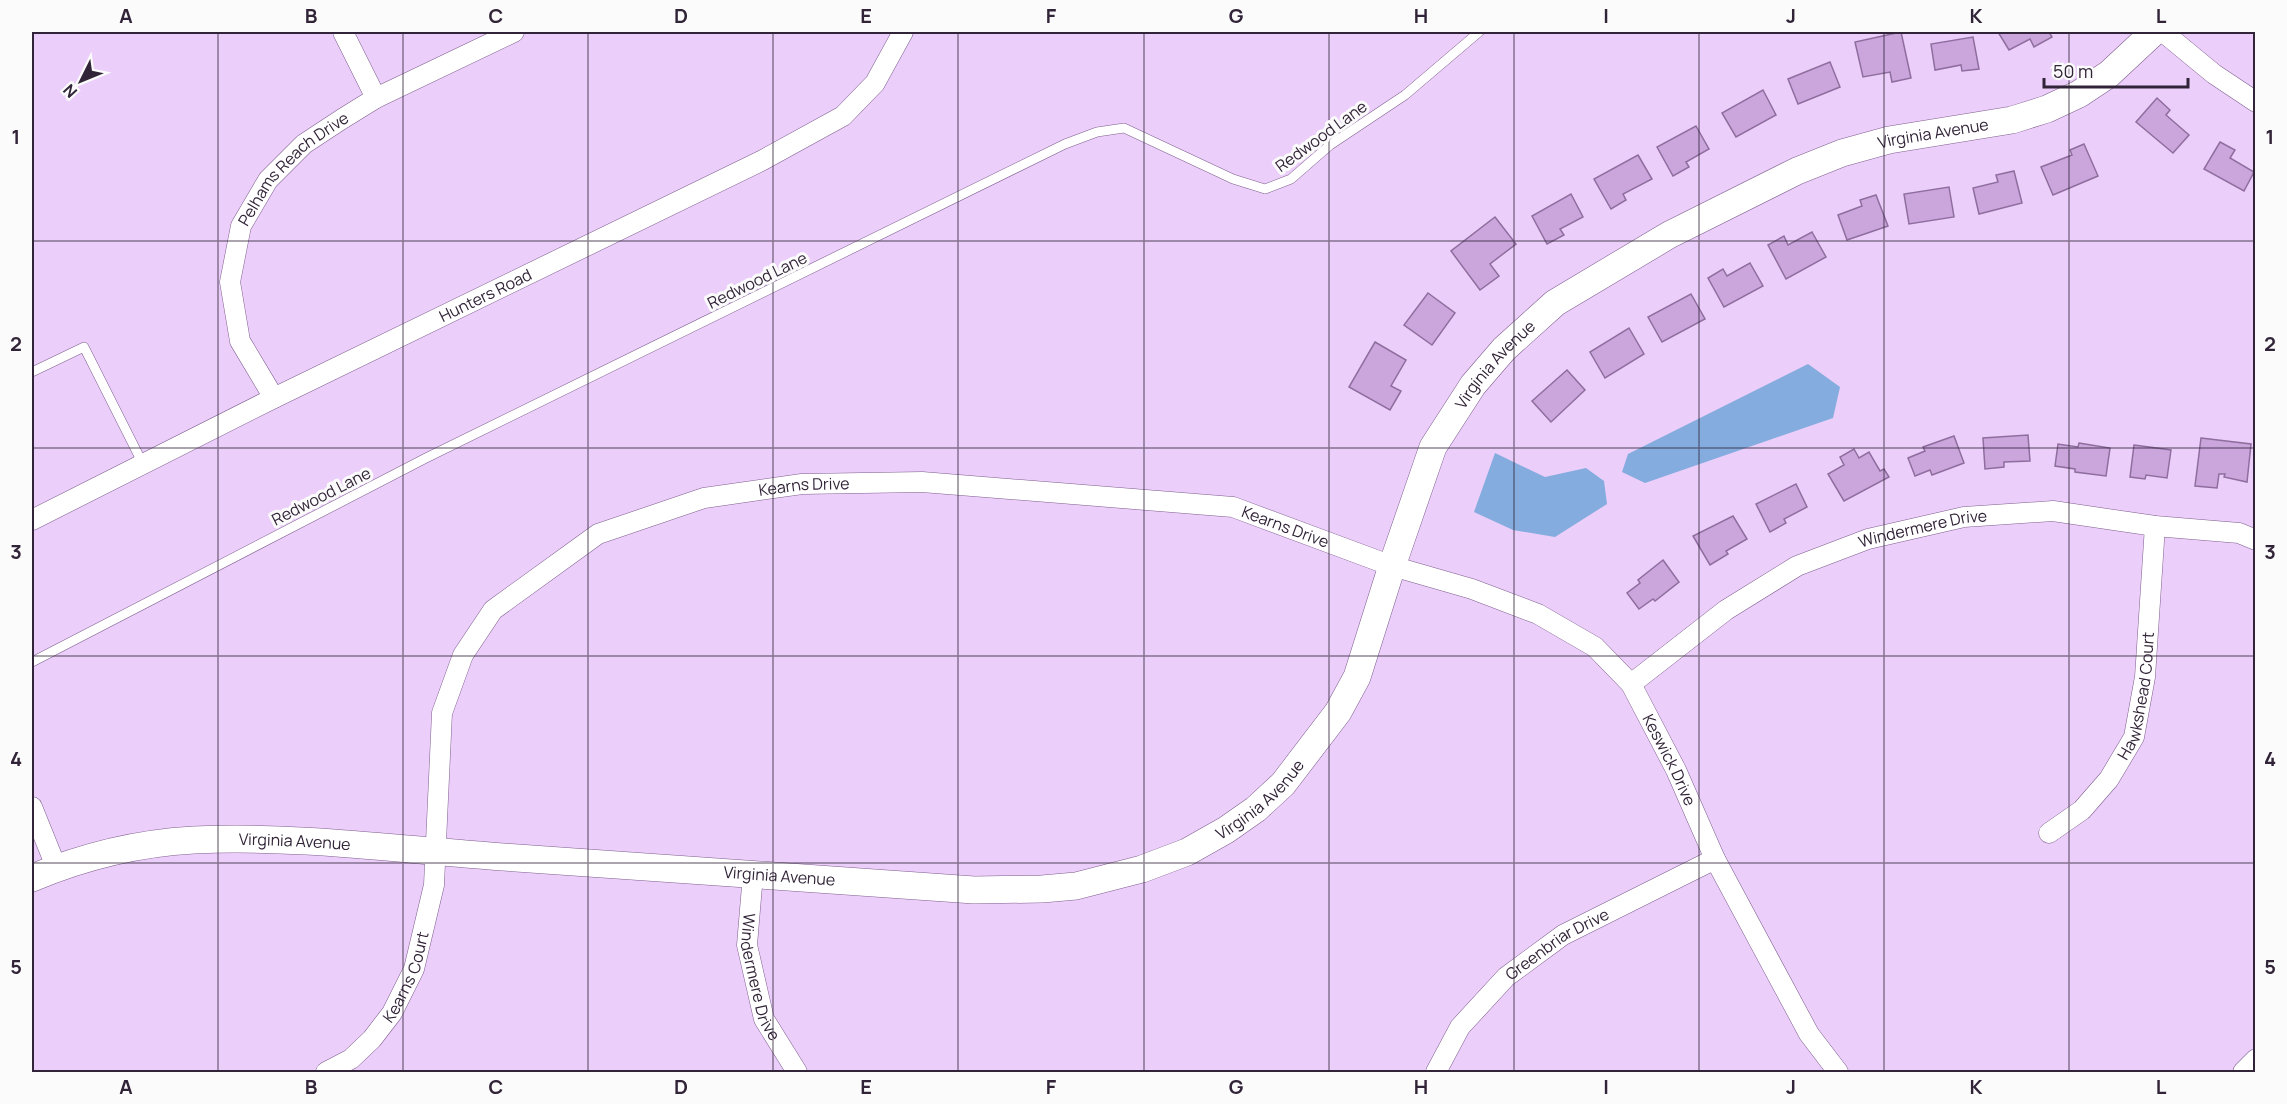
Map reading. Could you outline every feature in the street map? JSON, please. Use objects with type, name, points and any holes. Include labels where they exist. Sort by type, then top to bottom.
[{"type":"street","points":[[342,32],[376,98]]},
{"type":"street","name":"Pelhams Reach Drive","points":[[274,398],[240,341],[230,282],[241,226],[268,180],[304,144],[376,98],[514,32]]},
{"type":"street","name":"Hunters Road","points":[[32,520],[274,398],[761,161],[843,116],[875,83],[903,32]]},
{"type":"street","name":"Virginia Avenue","points":[[32,878],[133,849],[194,840],[274,841],[975,890],[1076,886],[1142,869],[1187,852],[1226,830],[1256,809],[1283,784],[1327,728],[1357,677],[1433,447],[1473,385],[1504,349],[1555,303],[1669,235],[1797,171],[1824,160],[1889,140],[2012,120],[2047,109],[2079,94],[2109,74],[2154,32]]},
{"type":"street","points":[[2163,32],[2214,74],[2256,102]]},
{"type":"street","name":"Kearns Drive","points":[[436,852],[442,713],[463,655],[493,610],[598,534],[704,498],[802,484],[922,482],[1233,507],[1392,566]]},
{"type":"street","name":"Windermere Drive","points":[[1631,684],[1726,610],[1797,566],[1868,539],[1964,517],[2053,511],[2155,526],[2239,533],[2256,540]]},
{"type":"street","name":"Hawkshead Court","points":[[2049,833],[2082,810],[2109,779],[2134,737],[2145,677],[2155,526]]},
{"type":"street","name":"Keswick Drive","points":[[1392,566],[1472,589],[1538,614],[1595,647],[1631,684],[1676,770],[1716,859],[1809,1034],[1838,1072]]},
{"type":"street","points":[[32,807],[57,869]]},
{"type":"street","name":"Kearns Court","points":[[326,1072],[351,1059],[372,1039],[392,1013],[414,969],[434,885],[436,852]]},
{"type":"street","name":"Greenbriar Drive","points":[[1436,1072],[1460,1027],[1506,977],[1563,935],[1716,859]]},
{"type":"street","name":"Windermere Drive","points":[[753,874],[747,945],[764,1019],[797,1072]]},
{"type":"street","points":[[2243,1072],[2256,1059]]},
{"type":"lane","name":"Redwood Lane","points":[[32,662],[426,458],[1065,144],[1098,132],[1124,128],[1233,179],[1265,189],[1291,179],[1330,145],[1405,96],[1479,32]]},
{"type":"lane","points":[[32,372],[84,347],[143,464]]},
{"type":"water","points":[[1808,364],[1840,387],[1833,418],[1645,483],[1622,472],[1628,454]]},
{"type":"water","points":[[1495,453],[1545,477],[1586,468],[1604,481],[1607,504],[1555,537],[1513,530],[1474,512]]},
{"type":"building","points":[[1901,32],[1911,78],[1892,82],[1890,72],[1863,77],[1855,42]]},
{"type":"building","points":[[1998,32],[2049,32],[2052,37],[2034,47],[2030,39],[2009,50]]},
{"type":"building","points":[[1973,37],[1979,69],[1962,71],[1961,65],[1935,70],[1931,44]]},
{"type":"building","points":[[1830,62],[1840,87],[1798,104],[1788,79]]},
{"type":"building","points":[[1763,90],[1776,115],[1736,137],[1722,113]]},
{"type":"building","points":[[2157,98],[2170,110],[2166,115],[2189,135],[2173,153],[2136,122]]},
{"type":"building","points":[[1696,126],[1709,149],[1686,162],[1689,167],[1673,176],[1657,147]]},
{"type":"building","points":[[2220,142],[2235,150],[2230,158],[2254,172],[2244,191],[2204,169]]},
{"type":"building","points":[[2084,144],[2098,176],[2053,195],[2041,167],[2072,155],[2070,150]]},
{"type":"building","points":[[1638,155],[1652,179],[1623,194],[1626,200],[1611,209],[1594,179]]},
{"type":"building","points":[[2014,171],[2022,203],[1979,214],[1973,188],[1998,182],[1996,175]]},
{"type":"building","points":[[1949,187],[1954,217],[1909,224],[1904,194]]},
{"type":"building","points":[[1571,194],[1583,217],[1560,229],[1564,235],[1547,244],[1532,216]]},
{"type":"building","points":[[1876,195],[1888,226],[1847,240],[1838,215],[1862,206],[1860,200]]},
{"type":"building","points":[[1495,217],[1516,244],[1490,264],[1499,276],[1480,290],[1451,251]]},
{"type":"building","points":[[1812,232],[1826,257],[1786,279],[1768,245],[1784,236],[1788,245]]},
{"type":"building","points":[[1750,263],[1763,286],[1724,307],[1708,278],[1723,269],[1727,276]]},
{"type":"building","points":[[1428,293],[1455,313],[1432,345],[1404,325]]},
{"type":"building","points":[[1691,294],[1705,319],[1662,342],[1648,317]]},
{"type":"building","points":[[1629,328],[1644,354],[1605,378],[1590,352]]},
{"type":"building","points":[[1375,342],[1406,360],[1391,386],[1401,391],[1390,410],[1349,387]]},
{"type":"building","points":[[1567,370],[1585,390],[1551,422],[1532,401]]},
{"type":"building","points":[[2028,435],[2030,461],[2004,462],[2004,467],[1985,469],[1983,438]]},
{"type":"building","points":[[1954,436],[1964,463],[1932,475],[1930,470],[1915,476],[1908,458],[1925,451],[1923,447]]},
{"type":"building","points":[[2201,438],[2251,444],[2247,482],[2219,474],[2217,488],[2195,486]]},
{"type":"building","points":[[2079,443],[2110,448],[2106,476],[2075,472],[2075,469],[2055,466],[2058,444],[2078,447]]},
{"type":"building","points":[[2134,445],[2171,450],[2167,478],[2146,475],[2145,479],[2130,477]]},
{"type":"building","points":[[1854,449],[1859,458],[1869,452],[1880,471],[1884,469],[1889,477],[1844,501],[1828,474],[1844,465],[1840,457]]},
{"type":"building","points":[[1796,484],[1807,507],[1784,519],[1786,523],[1770,532],[1756,504]]},
{"type":"building","points":[[1733,516],[1747,539],[1726,551],[1728,554],[1710,565],[1693,536]]},
{"type":"building","points":[[1663,560],[1679,582],[1655,601],[1653,599],[1639,609],[1627,593],[1640,583],[1638,580]]}]
